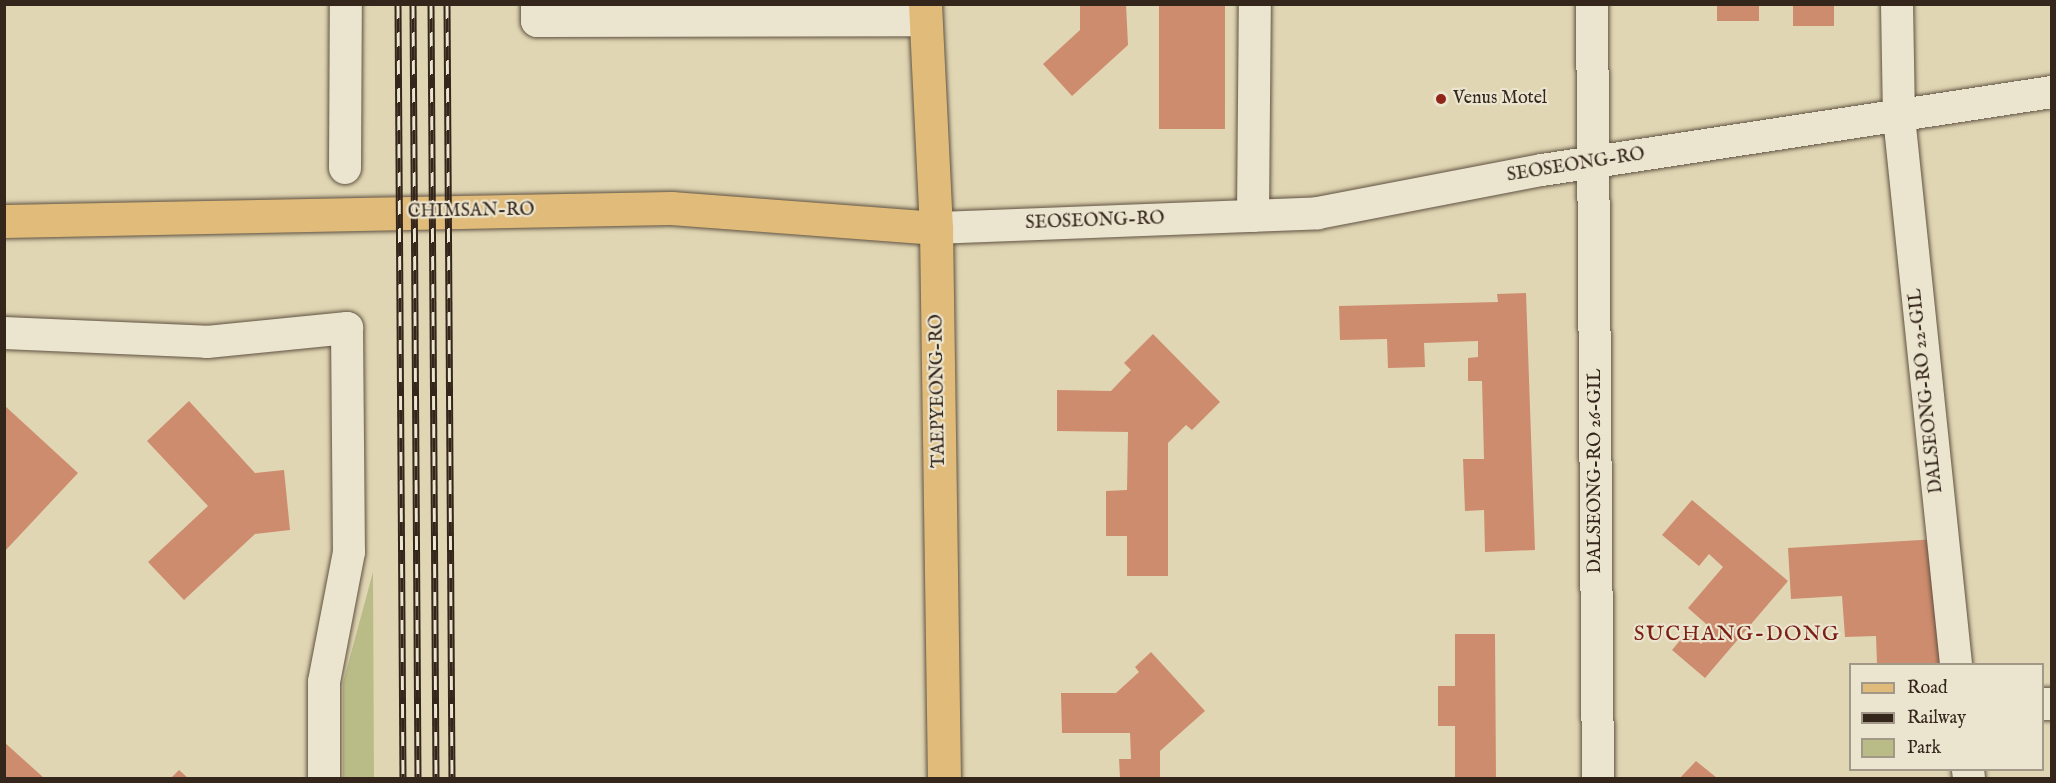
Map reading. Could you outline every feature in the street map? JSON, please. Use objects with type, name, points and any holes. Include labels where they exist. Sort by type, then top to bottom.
[{"type":"main road","name":"TAEPYEONG-RO","points":[[926,13],[936,228],[944,778]]},
{"type":"main road","name":"CHIMSAN-RO","points":[[4,221],[671,208],[936,228]]},
{"type":"street","points":[[345,168],[346,4]]},
{"type":"street","points":[[1253,216],[1255,4]]},
{"type":"street","name":"DALSEONG-RO 26-GIL","points":[[1592,4],[1598,778]]},
{"type":"street","points":[[1897,4],[1899,117]]},
{"type":"street","points":[[537,13],[926,13]]},
{"type":"street","name":"SEOSEONG-RO","points":[[936,228],[1318,213],[1542,170],[1594,164],[2052,92]]},
{"type":"street","name":"DALSEONG-RO 22-GIL","points":[[1899,117],[1956,663]]},
{"type":"street","points":[[4,333],[207,342],[347,328],[349,552],[324,682],[324,778]]},
{"type":"green space","points":[[373,572],[374,778],[343,778],[343,683]]},
{"type":"building","points":[[1080,4],[1126,4],[1128,45],[1072,96],[1043,64],[1080,30]]},
{"type":"building","points":[[1159,4],[1225,4],[1225,129],[1159,129]]},
{"type":"building","points":[[1717,4],[1759,4],[1759,21],[1717,21]]},
{"type":"building","points":[[1793,4],[1834,4],[1834,26],[1793,26]]},
{"type":"building","points":[[1526,293],[1535,550],[1485,552],[1484,510],[1465,511],[1463,459],[1484,459],[1482,381],[1468,381],[1468,358],[1478,357],[1478,341],[1424,343],[1425,367],[1388,368],[1387,339],[1340,340],[1339,306],[1498,302],[1497,294]]},
{"type":"building","points":[[1153,334],[1220,402],[1192,430],[1186,425],[1168,443],[1168,576],[1127,576],[1127,536],[1106,536],[1106,491],[1127,490],[1128,432],[1057,431],[1057,390],[1111,391],[1131,370],[1124,363]]},
{"type":"building","points":[[189,401],[255,473],[284,470],[290,530],[255,534],[184,600],[148,562],[208,506],[147,441]]},
{"type":"building","points":[[4,405],[78,473],[4,552]]},
{"type":"building","points":[[1692,500],[1788,581],[1705,678],[1672,650],[1687,632],[1701,644],[1713,630],[1688,608],[1723,567],[1709,554],[1699,566],[1662,535]]},
{"type":"building","points":[[1937,539],[1945,663],[1877,663],[1876,636],[1845,637],[1842,596],[1791,599],[1788,548]]},
{"type":"building","points":[[1455,634],[1495,634],[1496,778],[1455,778],[1455,726],[1438,726],[1438,686],[1455,686]]},
{"type":"building","points":[[1151,652],[1205,711],[1160,751],[1160,778],[1120,778],[1119,759],[1131,759],[1130,733],[1062,733],[1061,693],[1116,693],[1139,672],[1135,667]]},
{"type":"building","points":[[4,742],[44,778],[4,778]]},
{"type":"building","points":[[1696,761],[1717,778],[1680,778]]},
{"type":"building","points":[[179,770],[188,778],[171,778]]},
{"type":"railway","points":[[398,4],[403,778]]},
{"type":"railway","points":[[413,4],[418,778]]},
{"type":"railway","points":[[431,4],[436,778]]},
{"type":"railway","points":[[447,4],[452,778]]},
{"type":"place","name":"Venus Motel","points":[[1441,99]]},
{"type":"district","name":"SUCHANG-DONG","points":[[1737,635]]}]
